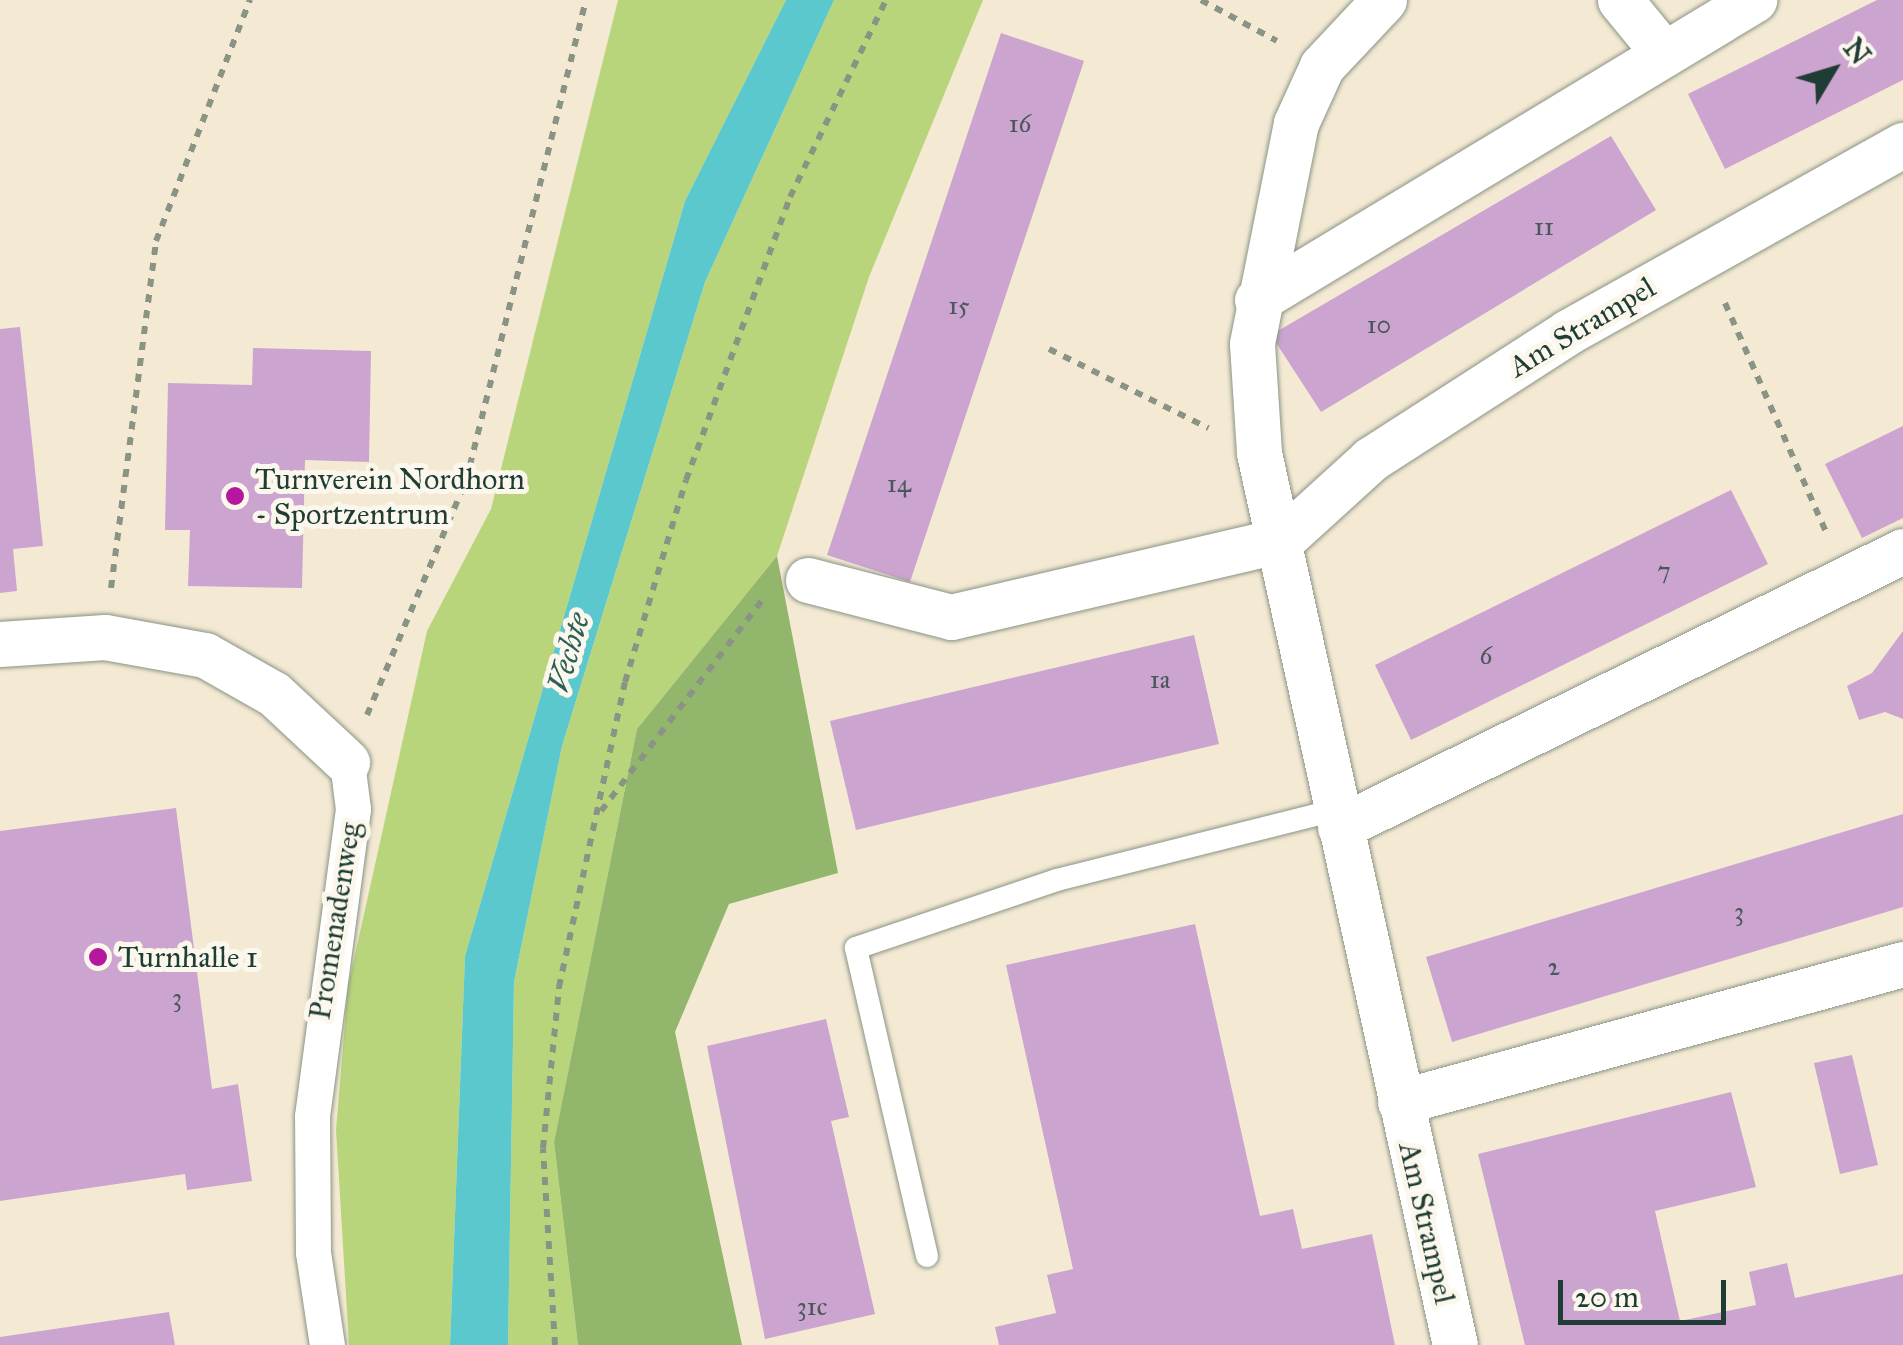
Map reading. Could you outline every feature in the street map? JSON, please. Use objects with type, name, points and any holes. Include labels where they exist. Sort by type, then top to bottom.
[{"type":"street","name":"Am Strampel","points":[[1384,0],[1322,66],[1287,155],[1257,300],[1259,453],[1282,540],[1338,818],[1455,1345]]},
{"type":"street","points":[[1620,0],[1661,50]]},
{"type":"street","points":[[1257,300],[1661,50],[1754,0]]},
{"type":"street","name":"Am Strampel","points":[[1282,540],[1371,459],[1705,256],[1903,145]]},
{"type":"street","points":[[808,580],[952,617],[1282,540]]},
{"type":"street","points":[[1338,818],[1903,551]]},
{"type":"street","points":[[0,644],[105,637],[205,655],[274,694],[347,762]]},
{"type":"street","name":"Promenadenweg","points":[[328,1345],[313,1252],[312,1116],[353,809],[347,762]]},
{"type":"street","name":"Am Strampel","points":[[1400,1102],[1903,964]]},
{"type":"lane","points":[[927,1256],[856,948],[1057,880],[1338,818]]},
{"type":"path","points":[[105,637],[156,241],[250,0]]},
{"type":"path","points":[[347,762],[466,481],[586,0]]},
{"type":"path","points":[[555,1345],[543,1148],[559,986],[625,682],[692,463],[790,197],[886,0]]},
{"type":"path","points":[[1200,0],[1322,66]]},
{"type":"path","points":[[1705,256],[1846,576]]},
{"type":"path","points":[[1050,349],[1259,453]]},
{"type":"path","points":[[598,816],[776,581],[808,580]]},
{"type":"green space","points":[[618,0],[786,0],[685,201],[465,956],[450,1345],[349,1345],[336,1130],[348,986],[427,631],[491,509]]},
{"type":"green space","points":[[834,0],[983,0],[869,277],[777,556],[637,729],[554,1142],[578,1345],[508,1345],[514,982],[562,746],[705,282]]},
{"type":"green space","points":[[777,556],[838,873],[729,904],[675,1032],[742,1345],[578,1345],[554,1142],[637,729]]},
{"type":"water","name":"Vechte","points":[[786,0],[834,0],[705,282],[562,746],[514,982],[508,1345],[450,1345],[465,956],[685,201]]},
{"type":"building","points":[[1877,0],[1903,0],[1903,80],[1725,169],[1688,94]]},
{"type":"building","points":[[1001,33],[1084,61],[910,582],[827,555]]},
{"type":"building","points":[[1611,136],[1656,210],[1321,412],[1271,335]]},
{"type":"building","points":[[20,327],[43,546],[13,549],[17,591],[0,593],[0,329]]},
{"type":"building","name":"Turnverein Nordhorn - Sportzentrum","points":[[253,348],[371,351],[369,462],[305,460],[302,588],[188,586],[190,530],[165,530],[168,383],[252,385]]},
{"type":"building","points":[[1903,426],[1903,518],[1862,538],[1825,464]]},
{"type":"building","points":[[1731,490],[1768,564],[1411,740],[1375,665]]},
{"type":"building","points":[[1903,631],[1903,719],[1885,712],[1859,720],[1847,686],[1872,673]]},
{"type":"building","points":[[1194,635],[1219,744],[856,830],[830,721]]},
{"type":"building","name":"Turnhalle 1","points":[[176,808],[212,1089],[238,1084],[252,1181],[187,1190],[185,1174],[0,1201],[0,831]]},
{"type":"building","points":[[1903,814],[1903,907],[1452,1042],[1426,957]]},
{"type":"building","points":[[1195,924],[1260,1216],[1293,1209],[1302,1249],[1372,1234],[1395,1345],[999,1345],[995,1327],[1056,1313],[1047,1275],[1073,1269],[1006,965]]},
{"type":"building","points":[[826,1019],[849,1117],[831,1121],[875,1314],[765,1339],[707,1046]]},
{"type":"building","points":[[1852,1055],[1878,1165],[1840,1174],[1814,1063]]},
{"type":"building","points":[[1731,1092],[1756,1187],[1655,1211],[1680,1321],[1756,1305],[1749,1272],[1787,1263],[1795,1298],[1903,1274],[1903,1345],[1525,1345],[1478,1154]]},
{"type":"building","points":[[169,1312],[175,1345],[0,1345],[0,1337]]},
{"type":"place","name":"Turnverein Nordhorn - Sportzentrum","points":[[235,496]]},
{"type":"place","name":"Turnhalle 1","points":[[98,957]]}]
